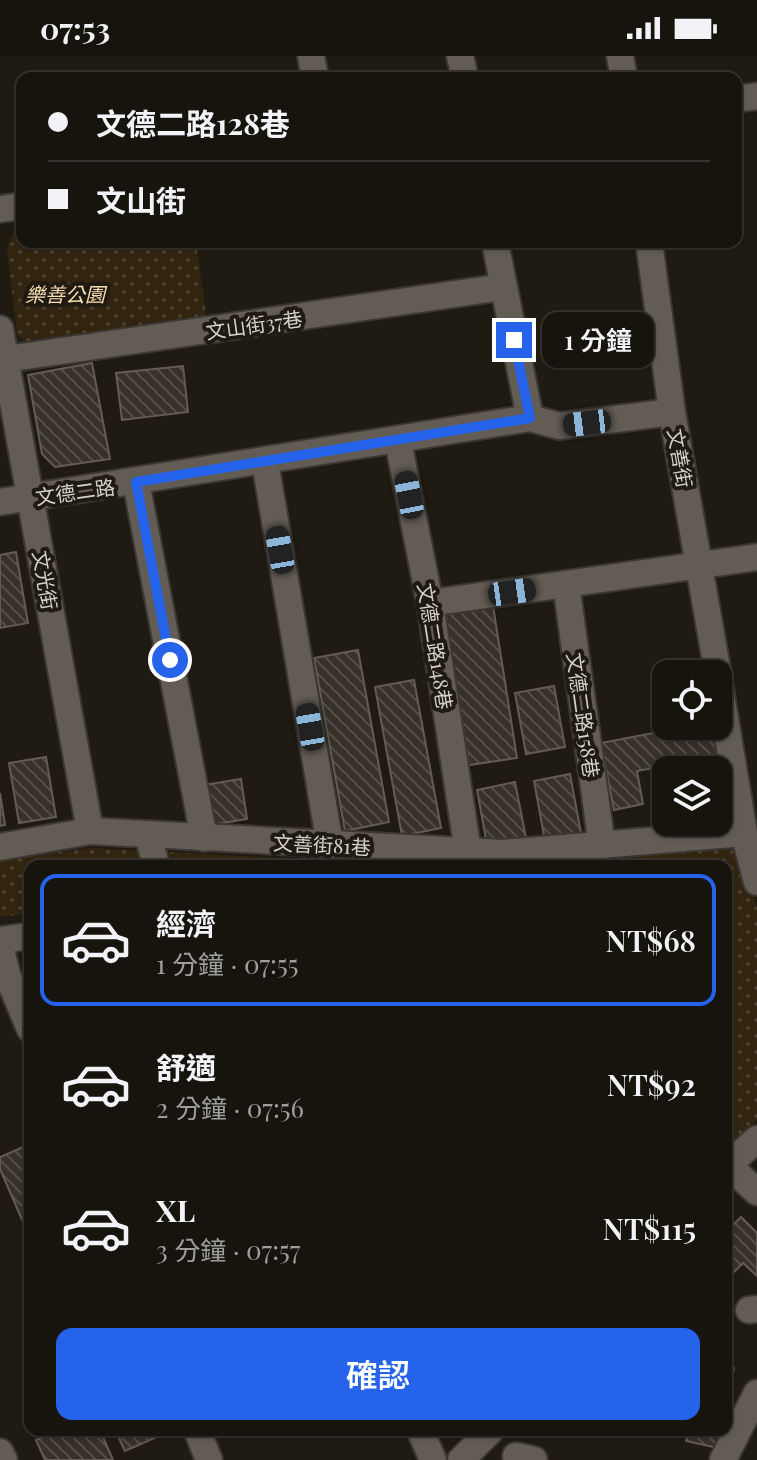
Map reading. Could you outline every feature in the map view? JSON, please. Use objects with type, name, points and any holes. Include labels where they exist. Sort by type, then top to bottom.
[{"type":"street","points":[[496,248],[530,418]]},
{"type":"street","name":"文善街","points":[[650,248],[672,412],[715,660]]},
{"type":"street","name":"文山街37巷","points":[[6,359],[503,287]]},
{"type":"street","name":"文光街","points":[[0,329],[90,831]]},
{"type":"street","name":"文德二路","points":[[0,502],[530,418],[559,426],[672,412]]},
{"type":"street","name":"文德二路148巷","points":[[398,441],[430,603],[468,852]]},
{"type":"street","points":[[265,462],[330,845]]},
{"type":"street","points":[[136,482],[204,838]]},
{"type":"street","points":[[430,603],[757,557]]},
{"type":"street","name":"文德二路158巷","points":[[566,584],[602,846]]},
{"type":"street","name":"文善街","points":[[729,740],[744,833],[757,882]]},
{"type":"street","name":"文善街81巷","points":[[0,847],[90,831],[503,853],[744,833]]},
{"type":"street","points":[[148,834],[154,860]]},
{"type":"street","points":[[24,937],[0,943],[7,974],[24,1015]]},
{"type":"street","points":[[732,1162],[757,1139]]},
{"type":"street","points":[[732,1170],[757,1192]]},
{"type":"street","points":[[724,1457],[757,1393]]},
{"type":"street","points":[[199,1436],[209,1460]]},
{"type":"street","points":[[423,1436],[433,1460]]},
{"type":"street","points":[[461,1460],[485,1436]]},
{"type":"street","points":[[0,1452],[4,1460]]},
{"type":"green space","name":"樂善公園","points":[[16,232],[16,248],[197,248],[207,322],[26,343],[17,334],[7,249],[12,234]]},
{"type":"green space","points":[[740,845],[757,909],[757,1120],[732,1142],[732,860],[554,860]]},
{"type":"green space","points":[[89,848],[323,860],[24,860],[24,914],[0,917],[0,860]]},
{"type":"building","points":[[92,363],[110,459],[55,467],[42,454],[28,375]]},
{"type":"building","points":[[183,366],[188,412],[122,420],[116,373]]},
{"type":"building","points":[[16,552],[28,623],[0,628],[0,555]]},
{"type":"building","points":[[493,606],[517,758],[469,765],[445,613]]},
{"type":"building","points":[[358,650],[389,822],[345,831],[314,658]]},
{"type":"building","points":[[414,680],[441,828],[402,836],[375,687]]},
{"type":"building","points":[[554,686],[565,747],[526,754],[515,693]]},
{"type":"building","points":[[652,733],[652,740],[719,740],[722,756],[652,756],[652,768],[637,771],[643,804],[614,810],[601,743]]},
{"type":"building","points":[[46,757],[56,817],[19,823],[9,763]]},
{"type":"building","points":[[570,774],[581,833],[545,841],[534,781]]},
{"type":"building","points":[[241,779],[247,819],[204,826],[198,786]]},
{"type":"building","points":[[515,782],[527,843],[488,850],[477,790]]},
{"type":"building","points":[[0,793],[5,825],[0,826]]},
{"type":"building","points":[[24,1147],[24,1224],[0,1169],[0,1157]]},
{"type":"building","points":[[741,1217],[757,1233],[757,1276],[743,1263],[732,1274],[732,1226]]},
{"type":"building","points":[[44,1436],[103,1436],[113,1460],[45,1460],[36,1440]]},
{"type":"building","points":[[118,1436],[159,1436],[125,1451]]},
{"type":"building","points":[[687,1436],[720,1436],[718,1448],[686,1441]]},
{"type":"route","points":[[170,660],[136,482],[530,418],[514,340]]}]
